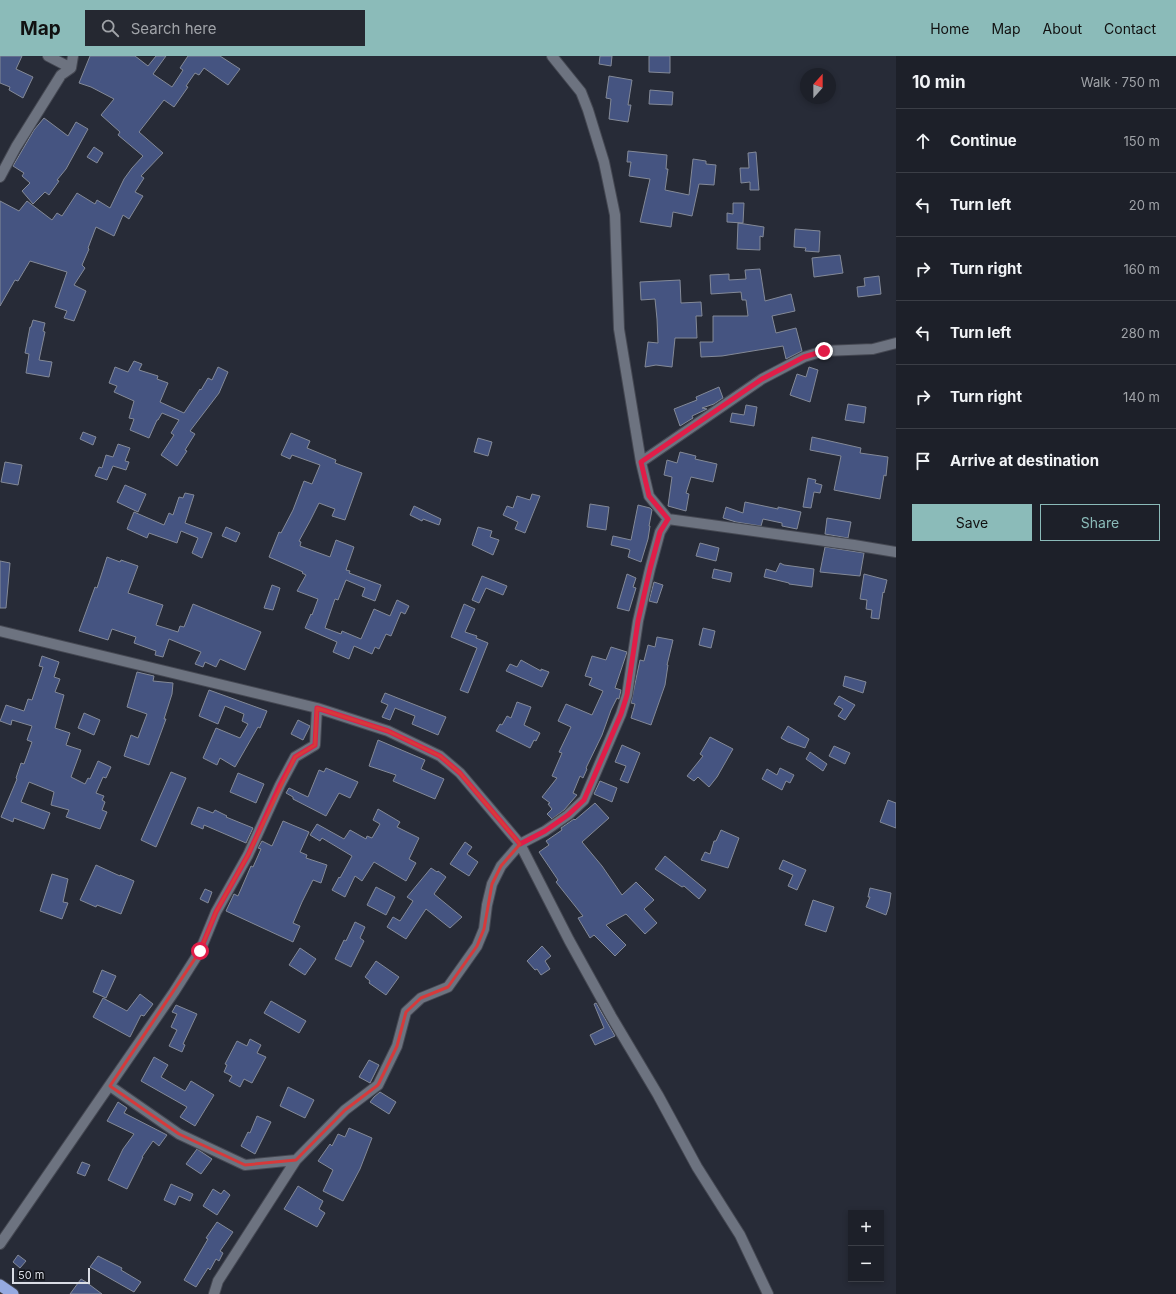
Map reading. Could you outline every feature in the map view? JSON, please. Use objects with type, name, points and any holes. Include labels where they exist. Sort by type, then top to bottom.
[{"type":"highway","points":[[0,1285],[13,1294]]},
{"type":"street","points":[[48,56],[71,68]]},
{"type":"street","points":[[71,68],[72,56]]},
{"type":"street","points":[[552,56],[581,92],[604,162],[615,215],[619,329],[641,462],[649,496],[668,519],[768,532],[896,552]]},
{"type":"street","points":[[0,177],[16,147],[61,75],[71,68]]},
{"type":"street","points":[[641,462],[762,379],[804,357],[824,351],[873,349],[896,343]]},
{"type":"street","points":[[214,1294],[218,1281],[296,1160],[345,1110],[378,1085],[397,1046],[406,1012],[421,998],[448,987],[477,946],[484,929],[487,905],[492,884],[501,866],[520,844],[545,831],[568,815],[584,800],[621,714],[627,695],[638,621],[650,569],[660,532],[668,519]]},
{"type":"street","points":[[0,631],[317,708],[388,731],[440,756],[460,773],[520,844],[569,940],[611,1016],[658,1095],[697,1167],[740,1235],[768,1294]]},
{"type":"street","points":[[0,1244],[110,1086],[200,951],[216,912],[248,855],[280,785],[295,757],[315,745],[317,708]]},
{"type":"street","points":[[110,1086],[179,1134],[245,1165],[296,1160]]},
{"type":"highlighted area","points":[[317,708],[388,731],[440,756],[460,773],[520,844],[501,866],[492,884],[484,929],[477,946],[448,987],[421,998],[406,1012],[397,1046],[378,1085],[345,1110],[296,1160],[245,1165],[179,1134],[110,1086],[200,951],[216,912],[248,855],[295,757],[315,745]]},
{"type":"building","points":[[0,56],[22,56],[16,69],[33,77],[23,98],[9,90],[10,87],[0,83]]},
{"type":"building","points":[[90,56],[135,56],[148,66],[156,56],[166,56],[153,74],[172,87],[183,70],[180,68],[188,56],[220,56],[240,69],[228,85],[204,68],[199,75],[195,73],[186,86],[188,87],[174,107],[164,100],[139,132],[163,153],[141,176],[144,178],[135,192],[143,196],[129,219],[123,215],[114,236],[96,227],[82,265],[85,268],[74,285],[86,291],[74,321],[64,318],[67,311],[55,307],[67,272],[30,261],[18,281],[15,280],[0,306],[0,201],[19,211],[27,201],[52,220],[57,213],[62,216],[77,193],[95,204],[97,200],[110,208],[124,179],[143,156],[118,135],[120,132],[101,115],[114,99],[91,87],[79,83]]},
{"type":"building","points":[[600,56],[612,56],[611,66],[599,64]]},
{"type":"building","points":[[649,56],[670,56],[670,73],[649,72]]},
{"type":"building","points":[[609,76],[632,80],[628,105],[631,105],[628,122],[609,119],[611,99],[606,98]]},
{"type":"building","points":[[650,90],[673,92],[672,105],[649,104]]},
{"type":"building","points":[[44,118],[68,136],[76,122],[88,129],[66,169],[57,180],[59,181],[49,195],[45,192],[33,204],[22,191],[30,183],[22,176],[24,173],[13,166],[34,130]]},
{"type":"building","points":[[94,147],[103,153],[97,163],[87,157]]},
{"type":"building","points":[[628,151],[667,155],[666,169],[668,169],[665,190],[689,195],[693,159],[706,161],[706,164],[716,165],[714,185],[699,184],[692,216],[673,212],[671,227],[640,222],[650,179],[629,176],[631,162],[627,162]]},
{"type":"building","points":[[756,152],[759,190],[750,190],[750,182],[741,183],[740,168],[749,168],[748,153]]},
{"type":"building","points":[[733,203],[744,203],[743,223],[727,222],[727,213],[733,214]]},
{"type":"building","points":[[738,223],[764,227],[763,237],[760,236],[760,250],[737,249]]},
{"type":"building","points":[[795,229],[820,231],[819,252],[805,251],[806,248],[794,247]]},
{"type":"building","points":[[840,255],[843,273],[814,277],[812,258]]},
{"type":"building","points":[[760,269],[765,301],[791,294],[795,311],[772,316],[776,333],[796,328],[802,351],[786,359],[783,346],[722,356],[701,357],[700,342],[713,342],[713,316],[748,316],[746,300],[742,300],[741,292],[711,294],[710,275],[729,274],[729,280],[746,279],[745,270]]},
{"type":"building","points":[[879,276],[881,294],[858,297],[857,287],[865,286],[864,278]]},
{"type":"building","points":[[680,280],[681,303],[701,302],[702,316],[696,316],[697,338],[675,338],[672,367],[656,365],[645,367],[648,342],[658,343],[657,319],[655,299],[641,300],[640,282]]},
{"type":"building","points":[[33,320],[45,323],[43,331],[45,332],[39,360],[52,362],[49,377],[26,373],[29,354],[25,353],[30,327]]},
{"type":"building","points":[[134,361],[142,364],[139,370],[158,376],[157,379],[168,383],[160,402],[184,413],[208,378],[212,380],[218,367],[228,372],[219,393],[190,431],[195,434],[185,450],[187,451],[177,466],[161,455],[174,435],[171,433],[179,420],[162,413],[157,420],[149,438],[130,430],[134,419],[129,418],[134,401],[114,392],[117,386],[109,383],[115,367],[128,372]]},
{"type":"building","points":[[809,367],[818,370],[810,402],[790,395],[797,374],[806,377]]},
{"type":"building","points":[[719,387],[723,398],[714,404],[702,408],[707,409],[692,416],[693,418],[680,426],[674,409],[697,400],[696,397]]},
{"type":"building","points":[[848,404],[866,407],[864,423],[845,420]]},
{"type":"building","points":[[746,405],[757,407],[754,426],[730,422],[732,413],[744,415]]},
{"type":"building","points":[[83,432],[96,437],[93,445],[80,439]]},
{"type":"building","points":[[291,433],[310,441],[307,448],[336,460],[335,463],[362,473],[345,520],[332,516],[335,509],[319,503],[299,541],[301,542],[300,546],[330,557],[336,540],[354,547],[346,570],[350,571],[349,573],[381,585],[375,601],[362,596],[365,588],[346,580],[338,600],[335,599],[325,628],[341,634],[342,631],[361,639],[374,609],[390,616],[397,600],[409,606],[405,614],[401,612],[391,636],[386,634],[379,649],[375,647],[372,654],[354,646],[349,659],[333,652],[337,642],[305,628],[318,599],[297,591],[306,575],[302,573],[303,572],[269,557],[279,532],[281,533],[293,510],[304,481],[312,484],[320,465],[292,455],[290,459],[281,455]]},
{"type":"building","points":[[812,437],[861,448],[860,453],[888,457],[886,476],[884,475],[880,499],[834,490],[841,456],[810,450]]},
{"type":"building","points":[[478,438],[492,442],[488,456],[474,452]]},
{"type":"building","points":[[118,444],[130,448],[125,461],[129,462],[126,470],[113,466],[107,480],[95,476],[99,467],[102,468],[106,455],[113,457]]},
{"type":"building","points":[[680,452],[696,456],[695,459],[717,464],[713,482],[691,477],[686,493],[689,494],[686,511],[668,506],[672,477],[664,475],[667,460],[677,463]]},
{"type":"building","points":[[5,462],[22,465],[18,485],[1,482]]},
{"type":"building","points":[[808,478],[816,480],[815,483],[822,485],[820,493],[814,492],[811,508],[803,507]]},
{"type":"building","points":[[125,485],[146,494],[138,512],[117,502]]},
{"type":"building","points":[[185,493],[194,495],[185,523],[212,533],[202,558],[192,553],[198,538],[181,531],[177,543],[149,533],[147,538],[127,529],[134,512],[164,525],[169,513],[173,515],[179,497],[183,498]]},
{"type":"building","points":[[532,494],[540,496],[525,533],[515,529],[518,522],[503,515],[507,506],[513,508],[517,496],[530,500]]},
{"type":"building","points":[[745,502],[801,512],[797,529],[782,526],[782,523],[763,519],[761,526],[736,522],[723,518],[726,507],[743,513]]},
{"type":"building","points":[[590,504],[609,507],[606,530],[587,527]]},
{"type":"building","points":[[638,505],[650,508],[652,510],[648,539],[641,562],[628,557],[630,550],[611,545],[613,536],[631,540]]},
{"type":"building","points":[[414,506],[441,519],[439,525],[423,519],[422,521],[410,515]]},
{"type":"building","points":[[827,518],[851,522],[848,538],[825,534]]},
{"type":"building","points":[[226,527],[240,533],[236,542],[222,536]]},
{"type":"building","points":[[478,527],[492,531],[490,537],[499,540],[493,555],[472,545]]},
{"type":"building","points":[[700,543],[719,548],[716,561],[696,556]]},
{"type":"building","points":[[825,547],[864,553],[860,576],[820,572]]},
{"type":"building","points":[[107,557],[138,566],[128,593],[163,605],[156,625],[178,632],[180,626],[184,627],[193,604],[261,632],[245,670],[220,659],[216,667],[205,662],[203,667],[195,664],[201,652],[169,639],[163,657],[155,655],[156,651],[134,643],[136,637],[112,629],[108,640],[79,631],[95,587],[97,588]]},
{"type":"building","points":[[0,561],[10,563],[6,608],[0,608]]},
{"type":"building","points":[[780,563],[784,565],[814,569],[812,587],[789,584],[764,577],[766,569],[776,572]]},
{"type":"building","points":[[714,569],[732,573],[730,582],[712,578]]},
{"type":"building","points":[[627,574],[636,578],[633,587],[636,588],[629,611],[617,608]]},
{"type":"building","points":[[864,574],[887,580],[884,593],[883,592],[879,619],[871,618],[872,610],[866,609],[867,600],[860,599]]},
{"type":"building","points":[[482,576],[507,586],[503,595],[486,588],[479,603],[472,600]]},
{"type":"building","points":[[654,582],[663,585],[657,603],[649,601]]},
{"type":"building","points":[[272,585],[280,588],[273,610],[264,608]]},
{"type":"building","points":[[464,604],[475,609],[465,632],[477,636],[476,638],[488,643],[468,693],[460,690],[477,648],[451,637]]},
{"type":"building","points":[[703,628],[715,631],[711,648],[699,645]]},
{"type":"building","points":[[657,637],[673,640],[667,665],[665,685],[651,725],[631,718],[635,704],[631,703],[640,660],[644,661],[648,645],[655,647]]},
{"type":"building","points":[[611,647],[627,652],[615,688],[621,690],[619,699],[617,698],[611,710],[583,778],[580,776],[573,793],[577,795],[564,810],[552,819],[547,814],[552,809],[548,804],[550,803],[542,797],[557,778],[552,776],[562,753],[559,752],[571,727],[558,721],[566,704],[592,715],[603,691],[589,685],[592,678],[585,676],[592,656],[606,660]]},
{"type":"building","points":[[42,656],[59,662],[54,677],[60,679],[55,692],[64,695],[55,728],[70,733],[66,745],[81,750],[71,777],[85,784],[88,778],[90,779],[98,761],[111,767],[106,778],[103,777],[96,793],[104,796],[102,800],[105,802],[102,810],[107,812],[100,829],[66,817],[69,810],[51,805],[54,792],[29,782],[21,802],[50,813],[44,829],[14,818],[13,822],[1,817],[17,779],[16,778],[21,763],[24,764],[32,742],[27,740],[32,726],[12,720],[11,725],[0,721],[6,705],[24,711],[28,699],[32,700],[43,667],[39,666]]},
{"type":"building","points":[[521,660],[541,671],[541,669],[549,672],[542,687],[506,671],[510,664],[517,667]]},
{"type":"building","points":[[137,672],[154,676],[153,681],[173,683],[172,694],[164,719],[166,719],[149,765],[124,756],[131,735],[138,738],[147,714],[127,707]]},
{"type":"building","points":[[845,676],[866,682],[863,693],[843,686]]},
{"type":"building","points":[[209,690],[267,711],[260,728],[258,727],[235,767],[220,758],[217,765],[203,758],[216,728],[240,738],[248,724],[242,721],[244,714],[225,706],[218,724],[199,716]]},
{"type":"building","points":[[385,693],[446,717],[438,735],[412,724],[415,716],[395,708],[390,720],[382,717],[388,705],[381,702]]},
{"type":"building","points":[[839,696],[855,705],[845,720],[838,716],[843,709],[834,704]]},
{"type":"building","points":[[517,702],[531,707],[524,725],[540,733],[530,748],[496,731],[500,724],[502,725],[507,716],[511,718]]},
{"type":"building","points":[[84,713],[100,720],[94,735],[78,728]]},
{"type":"building","points":[[298,720],[310,726],[303,740],[291,734]]},
{"type":"building","points":[[788,726],[809,739],[805,748],[781,738]]},
{"type":"building","points":[[710,737],[733,749],[717,777],[709,787],[698,777],[694,781],[687,776],[703,756],[700,754]]},
{"type":"building","points":[[378,740],[425,760],[421,769],[444,779],[435,799],[393,781],[396,775],[369,766]]},
{"type":"building","points":[[622,745],[640,753],[628,783],[620,780],[626,766],[615,762]]},
{"type":"building","points":[[834,746],[850,753],[845,764],[829,756]]},
{"type":"building","points":[[810,752],[827,764],[823,771],[806,759]]},
{"type":"building","points":[[326,768],[358,782],[350,798],[339,793],[326,816],[293,799],[293,797],[286,793],[289,788],[308,797],[319,770],[324,772]]},
{"type":"building","points":[[780,768],[794,775],[790,783],[786,781],[782,790],[762,779],[767,769],[777,775]]},
{"type":"building","points":[[171,772],[186,778],[156,847],[141,840]]},
{"type":"building","points":[[238,773],[264,784],[256,803],[230,792]]},
{"type":"building","points":[[600,781],[617,788],[612,802],[594,794]]},
{"type":"building","points":[[888,800],[896,803],[896,828],[880,822]]},
{"type":"building","points":[[595,803],[609,818],[582,842],[602,866],[622,895],[636,882],[654,900],[644,909],[657,923],[645,934],[626,914],[606,925],[626,945],[615,956],[594,935],[590,938],[578,918],[583,916],[556,882],[558,880],[539,852],[549,845],[546,841]]},
{"type":"building","points":[[198,807],[213,813],[215,810],[227,816],[226,817],[253,828],[246,843],[204,825],[203,829],[191,824]]},
{"type":"building","points":[[378,809],[400,822],[397,827],[419,838],[409,859],[416,863],[406,881],[374,862],[362,881],[355,876],[345,897],[332,890],[352,856],[322,838],[320,841],[310,835],[317,824],[344,839],[350,830],[366,839],[367,836],[372,838],[380,824],[373,820]]},
{"type":"building","points":[[283,821],[309,832],[300,852],[307,855],[306,858],[327,865],[321,883],[313,880],[302,902],[293,923],[300,926],[293,942],[226,911],[234,894],[238,896],[251,866],[253,867],[261,849],[258,848],[262,841],[272,846]]},
{"type":"building","points":[[721,830],[739,838],[728,868],[701,860],[705,852],[710,854],[714,841],[716,841]]},
{"type":"building","points":[[465,842],[472,847],[467,854],[478,862],[469,876],[450,864]]},
{"type":"building","points":[[665,856],[706,890],[699,899],[684,886],[682,887],[655,869]]},
{"type":"building","points":[[783,860],[806,870],[797,890],[788,886],[793,875],[779,869]]},
{"type":"building","points":[[96,865],[134,881],[121,914],[97,905],[96,907],[80,900]]},
{"type":"building","points":[[431,868],[446,877],[434,894],[462,917],[450,928],[426,909],[406,939],[387,927],[393,917],[400,921],[413,901],[407,897]]},
{"type":"building","points":[[52,874],[68,879],[63,902],[68,903],[62,919],[40,911]]},
{"type":"building","points":[[376,887],[395,897],[386,915],[367,905]]},
{"type":"building","points":[[870,888],[891,893],[886,915],[866,907],[870,897],[868,897]]},
{"type":"building","points":[[205,889],[212,892],[208,903],[200,899]]},
{"type":"building","points":[[813,900],[834,907],[826,932],[805,925]]},
{"type":"building","points":[[355,922],[365,927],[360,938],[364,941],[351,967],[335,959]]},
{"type":"building","points":[[542,946],[551,956],[545,961],[550,969],[541,975],[537,969],[535,970],[527,961]]},
{"type":"building","points":[[300,948],[316,959],[305,975],[289,965]]},
{"type":"building","points":[[376,961],[399,977],[386,995],[369,983],[370,981],[365,977]]},
{"type":"building","points":[[102,970],[116,976],[106,998],[93,992]]},
{"type":"building","points":[[140,994],[153,1004],[144,1016],[141,1015],[130,1037],[93,1017],[103,998],[127,1011]]},
{"type":"building","points":[[271,1001],[306,1021],[299,1033],[264,1013]]},
{"type":"building","points":[[596,1003],[615,1036],[595,1045],[590,1035],[604,1028],[594,1004]]},
{"type":"building","points":[[176,1005],[197,1014],[183,1044],[185,1045],[182,1052],[169,1046],[177,1030],[171,1027],[177,1014],[172,1012]]},
{"type":"building","points":[[250,1039],[261,1045],[257,1053],[266,1057],[252,1083],[244,1079],[240,1087],[229,1081],[232,1076],[224,1072],[227,1065],[225,1064],[237,1041],[247,1046]]},
{"type":"building","points":[[154,1057],[168,1065],[161,1077],[185,1091],[191,1081],[214,1095],[195,1126],[180,1117],[187,1107],[141,1081]]},
{"type":"building","points":[[369,1060],[379,1065],[370,1083],[359,1077]]},
{"type":"building","points":[[288,1087],[314,1100],[305,1118],[280,1106]]},
{"type":"building","points":[[380,1092],[396,1102],[389,1114],[370,1102]]},
{"type":"building","points":[[118,1102],[127,1108],[124,1113],[167,1135],[159,1146],[153,1141],[142,1157],[127,1189],[108,1180],[123,1149],[134,1134],[107,1121]]},
{"type":"building","points":[[257,1116],[271,1122],[255,1154],[241,1146],[248,1132],[250,1133]]},
{"type":"building","points":[[349,1128],[372,1138],[360,1169],[343,1201],[323,1191],[333,1170],[318,1161],[330,1144],[332,1146],[338,1134],[345,1137]]},
{"type":"building","points":[[197,1149],[212,1159],[201,1174],[186,1164]]},
{"type":"building","points":[[82,1162],[90,1165],[85,1176],[77,1173]]},
{"type":"building","points":[[171,1184],[193,1194],[190,1201],[179,1196],[175,1205],[164,1200]]},
{"type":"building","points":[[298,1186],[323,1201],[319,1209],[325,1213],[317,1227],[284,1209]]},
{"type":"building","points":[[213,1189],[221,1194],[224,1190],[230,1195],[217,1215],[203,1206]]},
{"type":"building","points":[[217,1222],[233,1232],[220,1251],[223,1253],[219,1261],[216,1259],[210,1270],[208,1268],[196,1287],[184,1280],[208,1239],[206,1238]]},
{"type":"building","points":[[18,1255],[26,1261],[20,1268],[13,1262]]},
{"type":"building","points":[[98,1256],[122,1268],[121,1270],[141,1282],[134,1292],[90,1267]]},
{"type":"building","points":[[81,1279],[86,1282],[102,1294],[70,1294]]},
{"type":"route","points":[[200,951],[216,912],[248,855],[280,785],[295,757],[315,745],[317,708],[388,731],[440,756],[460,773],[520,844],[545,831],[568,815],[584,800],[621,714],[627,695],[638,621],[650,569],[660,532],[668,519],[649,496],[641,462],[762,379],[804,357],[824,351]]}]
